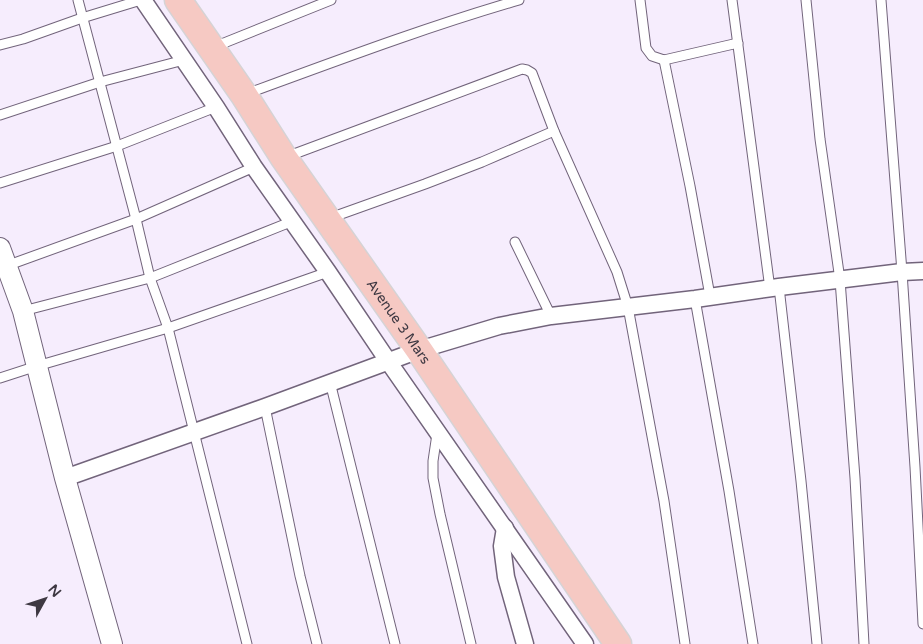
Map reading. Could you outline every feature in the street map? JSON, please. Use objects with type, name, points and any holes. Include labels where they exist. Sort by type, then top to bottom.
[{"type":"main road","name":"Avenue 3 Mars","points":[[178,0],[244,95],[284,158],[419,350],[618,644]]},
{"type":"street","points":[[142,0],[254,167],[585,644]]},
{"type":"street","points":[[184,60],[211,48]]},
{"type":"street","points":[[3,257],[23,311],[65,478],[112,644]]},
{"type":"street","points":[[65,478],[419,350],[499,326],[551,316],[628,306],[923,271]]},
{"type":"street","points":[[504,528],[502,546],[506,577],[525,644]]},
{"type":"lane","points":[[78,0],[150,278],[168,328],[247,644]]},
{"type":"lane","points":[[0,45],[142,0]]},
{"type":"lane","points":[[211,48],[331,0]]},
{"type":"lane","points":[[244,95],[388,42],[519,0]]},
{"type":"lane","points":[[640,0],[646,48],[652,56],[664,60],[738,43]]},
{"type":"lane","points":[[732,0],[800,471],[817,644]]},
{"type":"lane","points":[[806,0],[820,139],[840,280],[855,478],[864,644]]},
{"type":"lane","points":[[881,0],[902,272],[923,624]]},
{"type":"lane","points":[[0,115],[100,82],[184,60]]},
{"type":"lane","points":[[664,60],[690,186],[702,298],[753,644]]},
{"type":"lane","points":[[284,158],[522,69],[532,73],[554,131],[617,272],[628,306],[664,501],[685,644]]},
{"type":"lane","points":[[0,183],[117,146],[216,108]]},
{"type":"lane","points":[[327,219],[433,181],[554,131]]},
{"type":"lane","points":[[3,257],[136,219],[254,167]]},
{"type":"lane","points":[[23,311],[150,278],[293,221]]},
{"type":"lane","points":[[515,242],[551,316]]},
{"type":"lane","points":[[0,378],[168,328],[328,272]]},
{"type":"lane","points":[[330,382],[395,644]]},
{"type":"lane","points":[[265,407],[300,576],[317,644]]},
{"type":"lane","points":[[437,431],[433,478],[470,644]]}]
